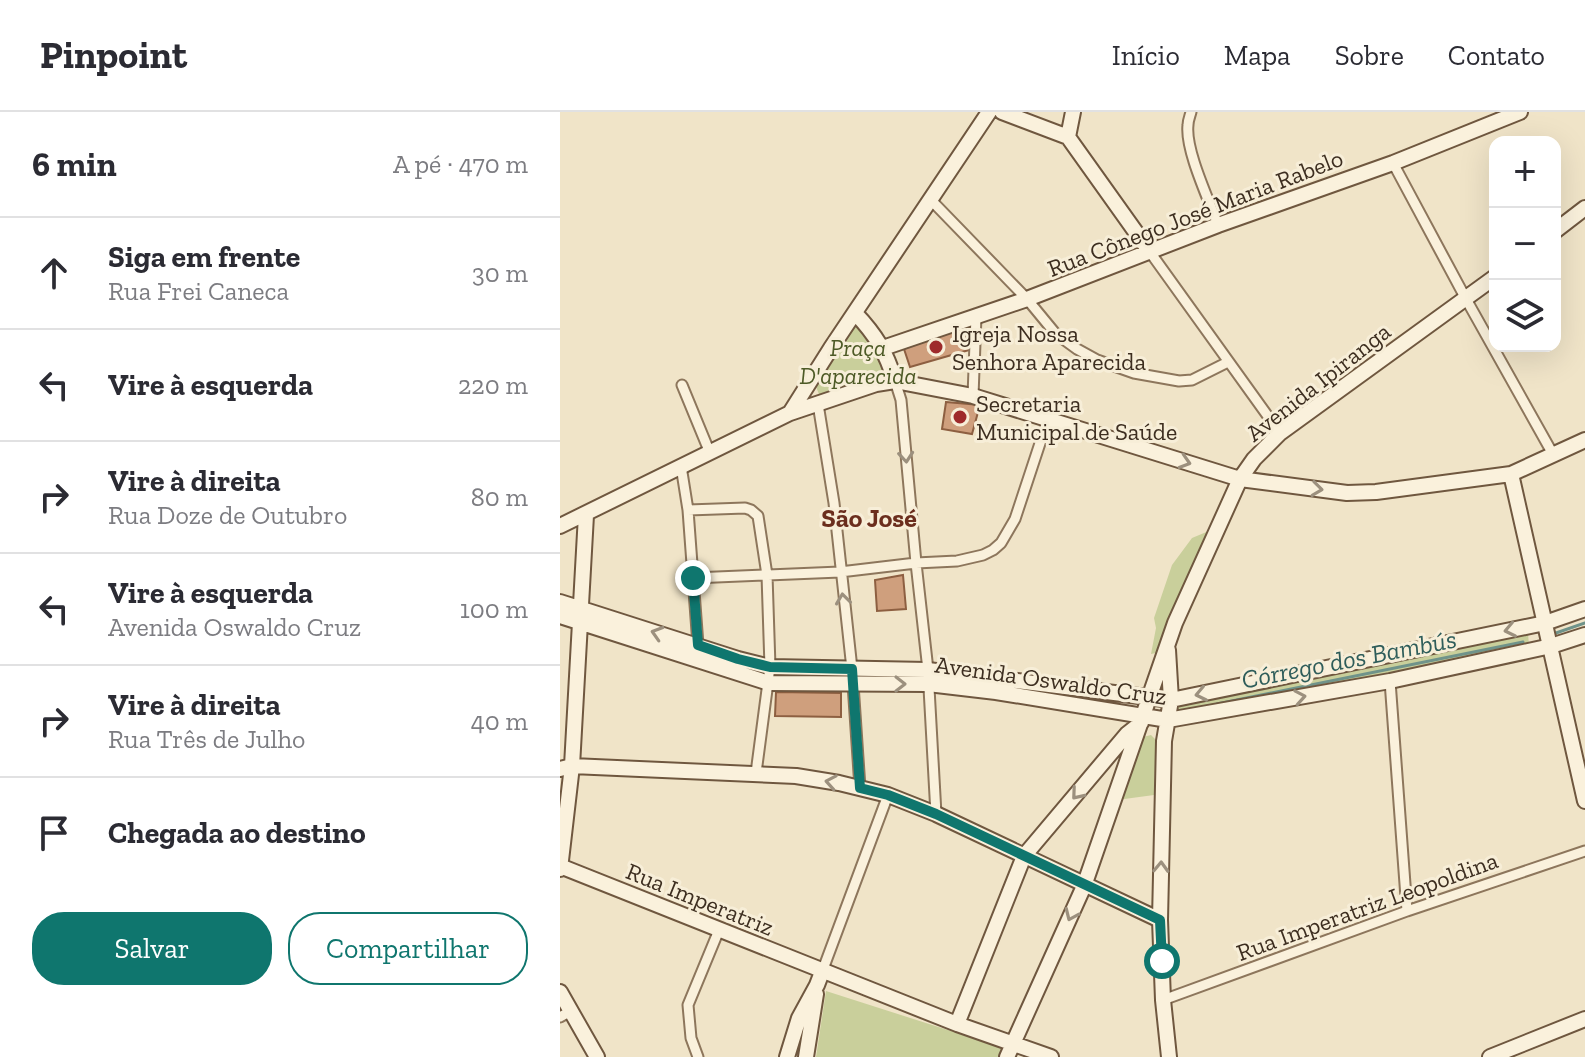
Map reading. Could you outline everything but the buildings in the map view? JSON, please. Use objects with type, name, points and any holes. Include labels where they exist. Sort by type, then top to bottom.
[{"type":"street","points":[[790,413],[989,112]]},
{"type":"street","points":[[1002,112],[1068,137],[1280,433]]},
{"type":"street","points":[[1068,137],[1073,112]]},
{"type":"street","points":[[1191,112],[1188,125],[1193,155],[1218,225]]},
{"type":"street","name":"Rua Cônego José Maria Rabelo","points":[[883,348],[1027,299],[1218,225],[1393,163],[1511,113]]},
{"type":"street","points":[[1393,163],[1554,456]]},
{"type":"street","points":[[930,199],[1027,299],[1055,333],[1097,360],[1134,373],[1179,381],[1192,380],[1228,362]]},
{"type":"street","points":[[1561,226],[1585,208]]},
{"type":"street","name":"Avenida Ipiranga","points":[[1010,1051],[1084,886],[1168,641],[1240,479],[1254,459],[1280,433],[1491,280]]},
{"type":"street","points":[[855,313],[883,348],[901,400],[928,677],[936,814]]},
{"type":"street","points":[[973,396],[976,316]]},
{"type":"street","points":[[560,526],[790,413],[876,384],[895,381],[973,396],[1240,479],[1347,493],[1511,474],[1585,440]]},
{"type":"street","points":[[810,382],[818,404],[834,503],[853,676],[860,788]]},
{"type":"street","points":[[682,385],[710,453]]},
{"type":"street","points":[[693,578],[840,572],[957,561],[983,555],[993,550],[1015,519],[1048,419]]},
{"type":"street","points":[[681,466],[688,510],[698,645]]},
{"type":"street","points":[[1511,474],[1585,801]]},
{"type":"street","points":[[688,510],[745,508],[758,516],[767,575],[770,667],[756,773]]},
{"type":"street","points":[[560,868],[581,616],[586,515]]},
{"type":"street","name":"Avenida Oswaldo Cruz","points":[[560,602],[581,616],[769,683],[853,676]]},
{"type":"street","name":"Avenida Oswaldo Cruz","points":[[560,616],[581,616],[698,645],[770,667],[853,676],[928,677],[1171,700],[1545,623],[1585,609]]},
{"type":"street","name":"Avenida Oswaldo Cruz","points":[[928,677],[1137,727],[1390,681],[1551,646],[1585,635]]},
{"type":"street","name":"Avenida Ipiranga","points":[[1168,641],[1171,700],[1164,741],[1160,920],[1169,1057]]},
{"type":"street","points":[[1390,681],[1407,911]]},
{"type":"street","points":[[957,1024],[1024,856],[1137,727]]},
{"type":"street","points":[[566,768],[796,776],[888,795],[936,814],[1160,920]]},
{"type":"street","points":[[787,1057],[799,1018],[820,979],[888,795]]},
{"type":"street","name":"Rua Imperatriz Leopoldina","points":[[1163,1000],[1407,911],[1585,851]]},
{"type":"street","name":"Rua Imperatriz","points":[[560,868],[719,930],[820,979],[957,1024],[1010,1051],[1051,1057]]},
{"type":"street","points":[[698,1057],[691,1038],[688,1005],[719,930]]},
{"type":"street","points":[[806,1057],[820,979]]},
{"type":"street","points":[[560,992],[566,1014],[597,1057]]},
{"type":"street","points":[[1490,1057],[1505,1054],[1585,1019]]},
{"type":"green space","name":"Praça D'aparecida","points":[[855,320],[867,330],[890,378],[821,399],[814,382]]},
{"type":"green space","points":[[1216,528],[1163,643],[1156,653],[1151,654],[1156,628],[1154,618],[1172,565],[1192,538]]},
{"type":"green space","points":[[1528,633],[1529,646],[1179,716],[1177,703]]},
{"type":"green space","points":[[1151,735],[1156,740],[1154,795],[1117,800],[1139,738]]},
{"type":"green space","points":[[826,991],[1004,1048],[1000,1057],[816,1057]]},
{"type":"waterway","name":"Córrego dos Bambús","points":[[1556,633],[1585,623]]},
{"type":"waterway","name":"Córrego dos Bambús","points":[[1217,704],[1523,642]]},
{"type":"place","name":"Igreja Nossa Senhora Aparecida","points":[[936,347]]},
{"type":"place","name":"Secretaria Municipal de Saúde","points":[[960,417]]},
{"type":"district","name":"São José","points":[[869,518]]},
{"type":"route","points":[[693,578],[698,645],[770,667],[852,669],[860,788],[888,795],[936,814],[1160,920],[1162,961]]}]
